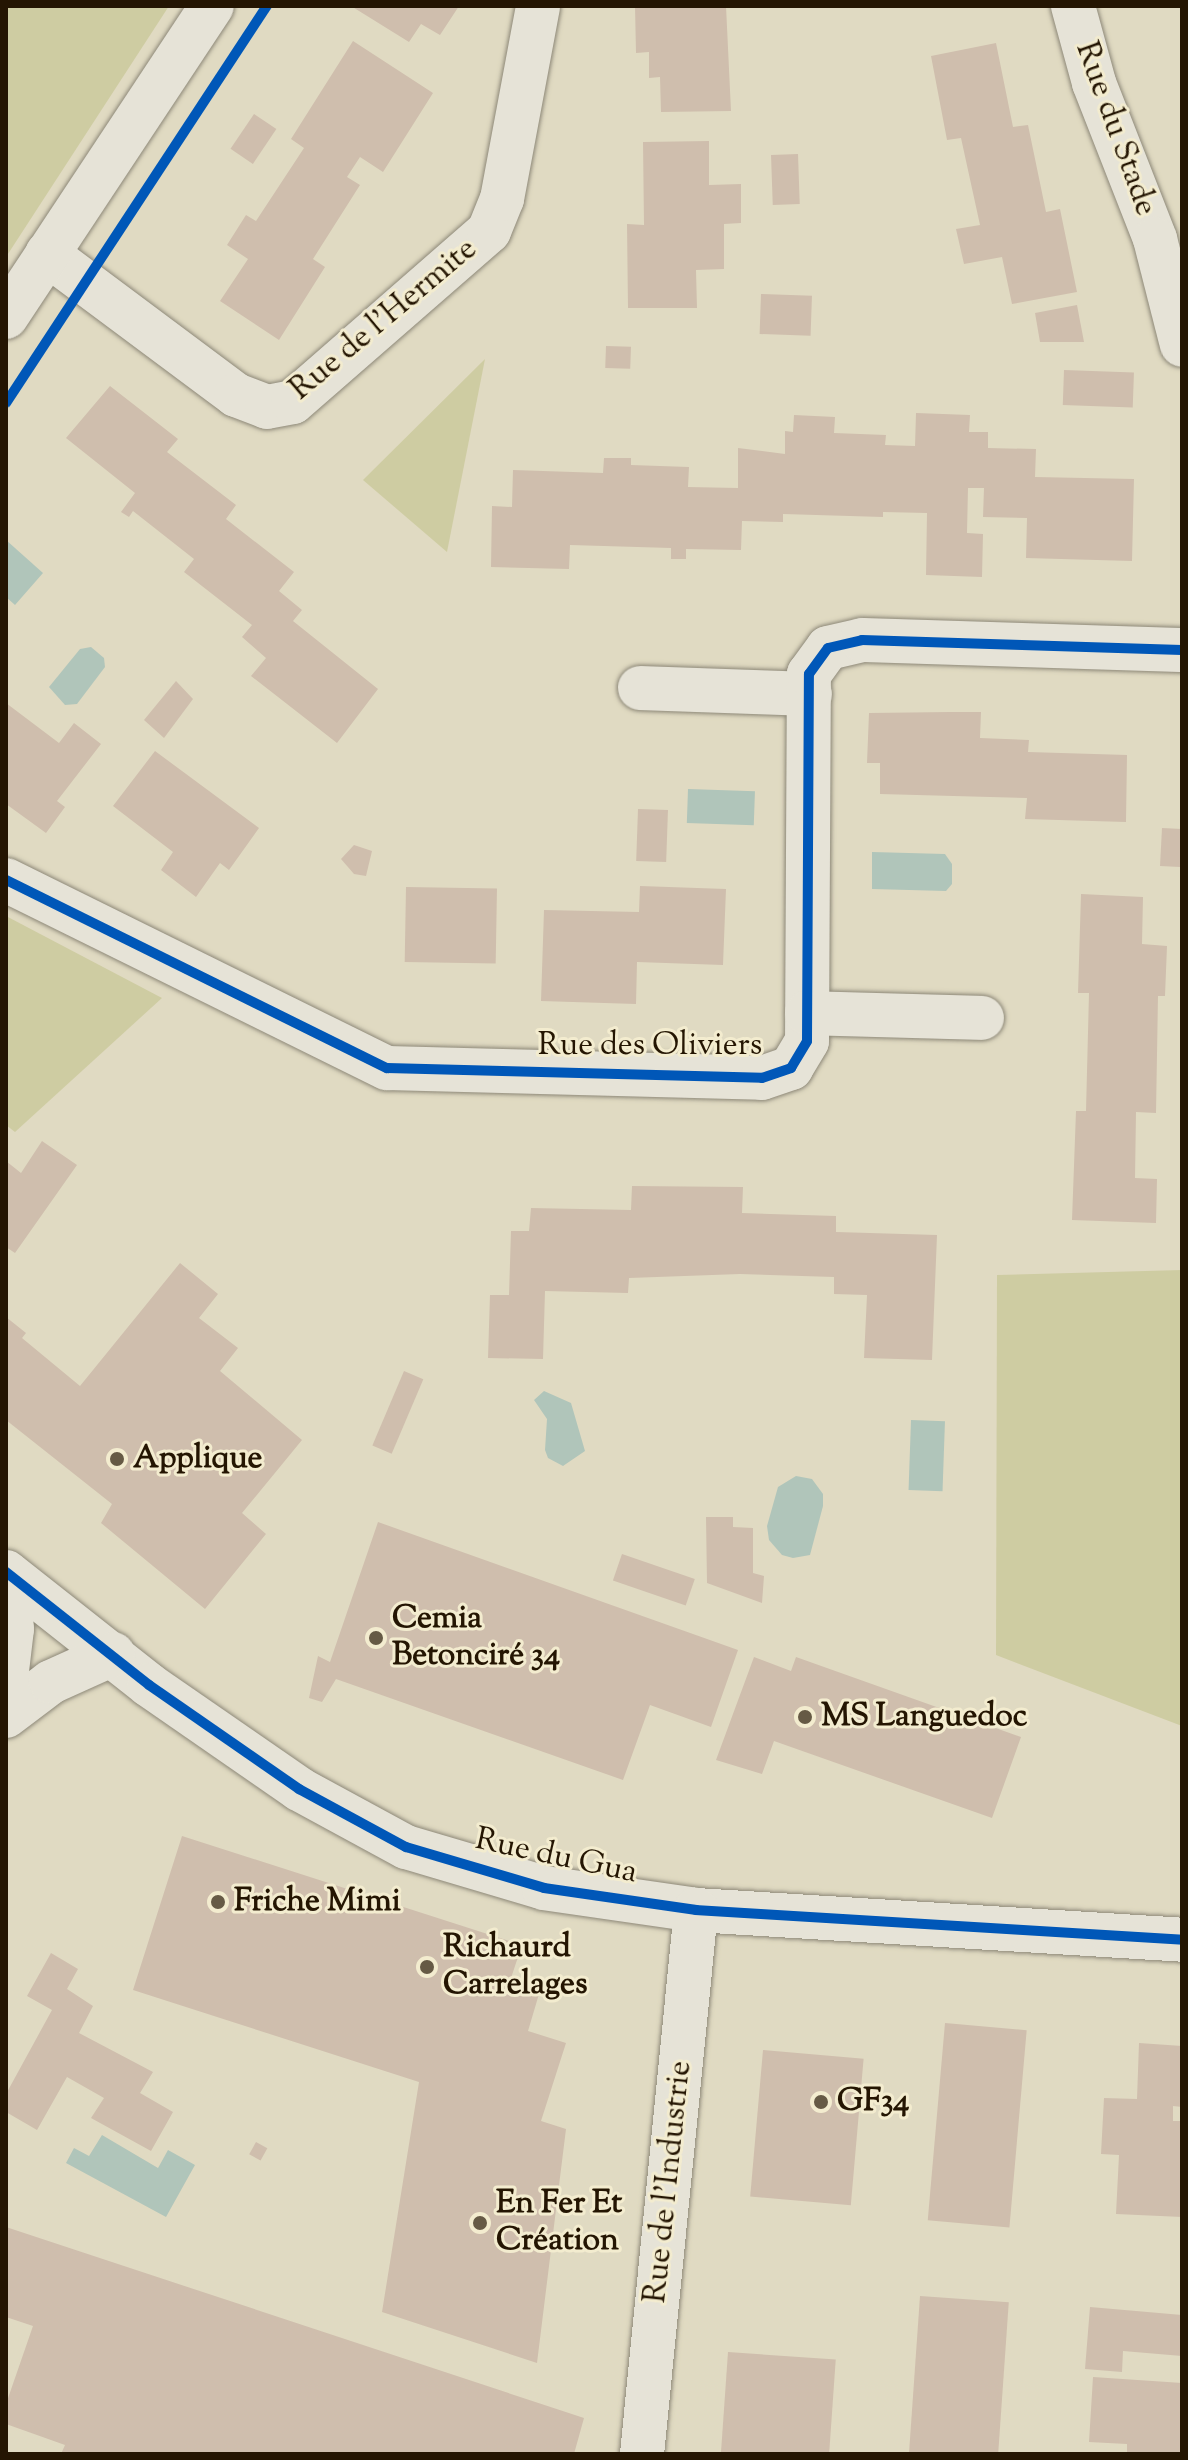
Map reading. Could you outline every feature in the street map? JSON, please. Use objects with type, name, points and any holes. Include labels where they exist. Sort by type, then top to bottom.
[{"type":"street","points":[[6,317],[212,6]]},
{"type":"street","name":"Rue de l'Hermite","points":[[47,254],[236,395],[267,407],[293,402],[489,231],[502,199],[538,6]]},
{"type":"street","name":"Rue du Stade","points":[[1073,6],[1094,83],[1155,239],[1182,345]]},
{"type":"street","name":"Rue des Oliviers","points":[[6,880],[387,1068],[762,1078],[791,1068],[807,1041],[809,674],[828,648],[862,640],[1182,650]]},
{"type":"street","points":[[640,688],[810,694]]},
{"type":"street","name":"Rue des Oliviers","points":[[807,1013],[982,1018]]},
{"type":"street","points":[[6,1572],[12,1629],[6,1679]]},
{"type":"street","name":"Rue du Gua","points":[[6,1572],[299,1789],[406,1847],[544,1888],[696,1910],[1182,1940]]},
{"type":"street","points":[[6,1716],[51,1682],[113,1654]]},
{"type":"street","name":"Rue de l'Industrie","points":[[642,2454],[696,1910]]},
{"type":"shaded area","points":[[6,6],[169,6],[6,257]]},
{"type":"shaded area","points":[[485,359],[447,552],[363,480]]},
{"type":"shaded area","points":[[6,540],[43,573],[15,605],[6,597]]},
{"type":"shaded area","points":[[91,647],[104,658],[105,667],[77,704],[65,705],[49,687],[80,649]]},
{"type":"shaded area","points":[[688,789],[755,791],[754,825],[687,823]]},
{"type":"shaded area","points":[[872,852],[945,854],[952,864],[952,884],[946,891],[872,889]]},
{"type":"shaded area","points":[[6,916],[162,998],[15,1132],[6,1125]]},
{"type":"shaded area","points":[[1182,1270],[1182,1726],[996,1655],[997,1275]]},
{"type":"shaded area","points":[[544,1391],[571,1403],[585,1451],[563,1466],[548,1458],[545,1450],[547,1419],[534,1400]]},
{"type":"shaded area","points":[[911,1420],[945,1421],[943,1491],[909,1490]]},
{"type":"shaded area","points":[[796,1476],[812,1479],[823,1494],[823,1506],[810,1555],[793,1558],[782,1555],[769,1540],[767,1526],[778,1487]]},
{"type":"shaded area","points":[[102,2135],[158,2168],[168,2150],[195,2165],[166,2217],[66,2163],[74,2148],[89,2156]]},
{"type":"building","points":[[351,6],[459,6],[440,35],[421,24],[409,42]]},
{"type":"building","points":[[635,6],[726,6],[731,111],[661,112],[660,77],[649,78],[649,52],[636,53]]},
{"type":"building","points":[[353,41],[433,93],[383,172],[360,157],[347,177],[360,185],[313,259],[325,267],[279,340],[220,301],[248,259],[227,245],[246,215],[256,221],[304,148],[291,139]]},
{"type":"building","points":[[996,43],[1013,127],[1028,125],[1046,212],[1060,209],[1077,292],[1012,304],[1002,257],[964,264],[956,229],[980,225],[961,138],[947,140],[931,56]]},
{"type":"building","points":[[254,114],[276,129],[253,164],[231,149]]},
{"type":"building","points":[[709,141],[709,185],[741,184],[741,223],[724,224],[724,269],[696,270],[697,308],[628,308],[627,224],[644,225],[643,142]]},
{"type":"building","points":[[798,154],[800,204],[773,205],[771,155]]},
{"type":"building","points":[[761,294],[812,296],[811,336],[760,334]]},
{"type":"building","points":[[1077,305],[1084,342],[1040,342],[1035,313]]},
{"type":"building","points":[[606,346],[631,347],[630,369],[605,368]]},
{"type":"building","points":[[1064,370],[1134,372],[1133,407],[1063,405]]},
{"type":"building","points":[[110,386],[178,439],[167,452],[236,505],[226,519],[294,572],[279,591],[302,610],[293,621],[378,689],[337,743],[251,676],[266,658],[242,637],[252,625],[184,572],[194,559],[133,511],[129,517],[121,512],[135,493],[66,438]]},
{"type":"building","points":[[916,413],[970,415],[969,432],[988,432],[988,448],[1036,449],[1035,477],[1134,479],[1132,561],[1026,558],[1027,518],[983,517],[984,488],[968,488],[967,533],[983,534],[982,577],[926,575],[927,513],[883,512],[883,517],[783,514],[783,522],[742,521],[741,550],[686,549],[686,559],[671,559],[671,548],[570,545],[569,569],[491,567],[492,506],[512,507],[513,470],[603,473],[604,458],[631,458],[631,465],[689,467],[688,487],[738,488],[738,448],[785,454],[785,431],[793,432],[794,415],[835,417],[834,433],[886,435],[885,445],[915,446]]},
{"type":"building","points":[[176,681],[193,699],[164,738],[144,720]]},
{"type":"building","points":[[6,703],[59,743],[74,723],[101,744],[57,801],[65,807],[46,833],[6,804]]},
{"type":"building","points":[[981,712],[980,738],[1029,740],[1028,752],[1127,755],[1126,822],[1025,819],[1027,798],[880,794],[880,763],[867,763],[869,713]]},
{"type":"building","points":[[155,751],[259,828],[229,870],[220,863],[196,897],[161,870],[173,852],[113,806]]},
{"type":"building","points":[[638,809],[668,810],[666,862],[636,861]]},
{"type":"building","points":[[1162,828],[1182,829],[1180,867],[1160,866]]},
{"type":"building","points":[[354,845],[372,851],[366,876],[354,874],[341,859]]},
{"type":"building","points":[[640,886],[726,889],[723,965],[637,962],[636,1004],[541,1001],[544,910],[639,912]]},
{"type":"building","points":[[406,887],[497,889],[496,964],[405,962]]},
{"type":"building","points":[[1081,894],[1143,897],[1142,944],[1167,946],[1165,996],[1158,996],[1156,1113],[1136,1112],[1135,1178],[1157,1179],[1156,1223],[1072,1220],[1076,1111],[1086,1111],[1089,993],[1078,993]]},
{"type":"building","points":[[42,1141],[77,1165],[15,1253],[6,1247],[6,1161],[21,1173]]},
{"type":"building","points":[[632,1186],[743,1187],[742,1213],[836,1216],[836,1232],[937,1235],[932,1360],[864,1358],[867,1295],[834,1294],[834,1277],[740,1274],[629,1278],[628,1293],[545,1291],[543,1359],[488,1358],[490,1295],[509,1295],[511,1231],[529,1231],[531,1208],[631,1210]]},
{"type":"building","points":[[180,1263],[218,1294],[199,1318],[238,1348],[220,1371],[302,1440],[242,1513],[266,1534],[205,1609],[101,1523],[112,1504],[6,1420],[6,1317],[26,1333],[22,1338],[80,1386]]},
{"type":"building","points":[[404,1371],[423,1379],[392,1454],[372,1446]]},
{"type":"building","points":[[706,1517],[733,1517],[733,1527],[753,1528],[753,1573],[764,1576],[762,1603],[707,1583]]},
{"type":"building","points":[[378,1522],[738,1650],[711,1727],[650,1705],[623,1780],[336,1679],[322,1702],[309,1698],[318,1656],[330,1662]]},
{"type":"building","points":[[622,1554],[695,1579],[686,1606],[613,1580]]},
{"type":"building","points":[[754,1657],[791,1671],[796,1657],[1021,1737],[992,1818],[774,1741],[762,1774],[716,1760]]},
{"type":"building","points":[[182,1836],[522,1945],[509,1984],[539,1994],[528,2031],[566,2043],[541,2121],[566,2129],[537,2363],[382,2312],[419,2082],[133,1990]]},
{"type":"building","points":[[51,1953],[78,1969],[67,1989],[93,2006],[79,2033],[153,2072],[140,2093],[173,2112],[151,2151],[91,2118],[104,2098],[67,2077],[37,2130],[6,2112],[6,2094],[52,2010],[27,1996]]},
{"type":"building","points":[[945,2023],[1027,2030],[1009,2227],[928,2220]]},
{"type":"building","points":[[1139,2043],[1182,2046],[1182,2107],[1173,2106],[1173,2121],[1182,2121],[1182,2217],[1116,2214],[1119,2155],[1101,2154],[1104,2098],[1137,2099]]},
{"type":"building","points":[[763,2050],[864,2059],[851,2205],[750,2196]]},
{"type":"building","points":[[256,2142],[267,2148],[261,2161],[249,2154]]},
{"type":"building","points":[[6,2227],[584,2418],[574,2454],[61,2454],[65,2445],[6,2424],[6,2404],[33,2326],[6,2317]]},
{"type":"building","points":[[920,2296],[1009,2302],[998,2454],[909,2454]]},
{"type":"building","points":[[1090,2307],[1182,2315],[1182,2356],[1123,2351],[1122,2372],[1085,2369]]},
{"type":"building","points":[[728,2352],[836,2360],[829,2454],[721,2454]]},
{"type":"building","points":[[1093,2377],[1182,2383],[1182,2454],[1127,2454],[1127,2444],[1089,2442]]},
{"type":"cycle path","points":[[6,403],[267,6]]},
{"type":"cycle path","points":[[6,880],[387,1068],[762,1078],[791,1068],[807,1041],[809,674],[828,648],[862,640],[1182,650]]},
{"type":"cycle path","points":[[6,1572],[149,1685],[299,1789],[406,1847],[544,1888],[696,1910],[1182,1940]]},
{"type":"place","name":"Applique","points":[[117,1459]]},
{"type":"place","name":"Cemia Betonciré 34","points":[[376,1638]]},
{"type":"place","name":"MS Languedoc","points":[[805,1717]]},
{"type":"place","name":"Friche Mimi","points":[[218,1902]]},
{"type":"place","name":"Richaurd Carrelages","points":[[427,1967]]},
{"type":"place","name":"GF34","points":[[821,2102]]},
{"type":"place","name":"En Fer Et Création","points":[[480,2223]]}]
